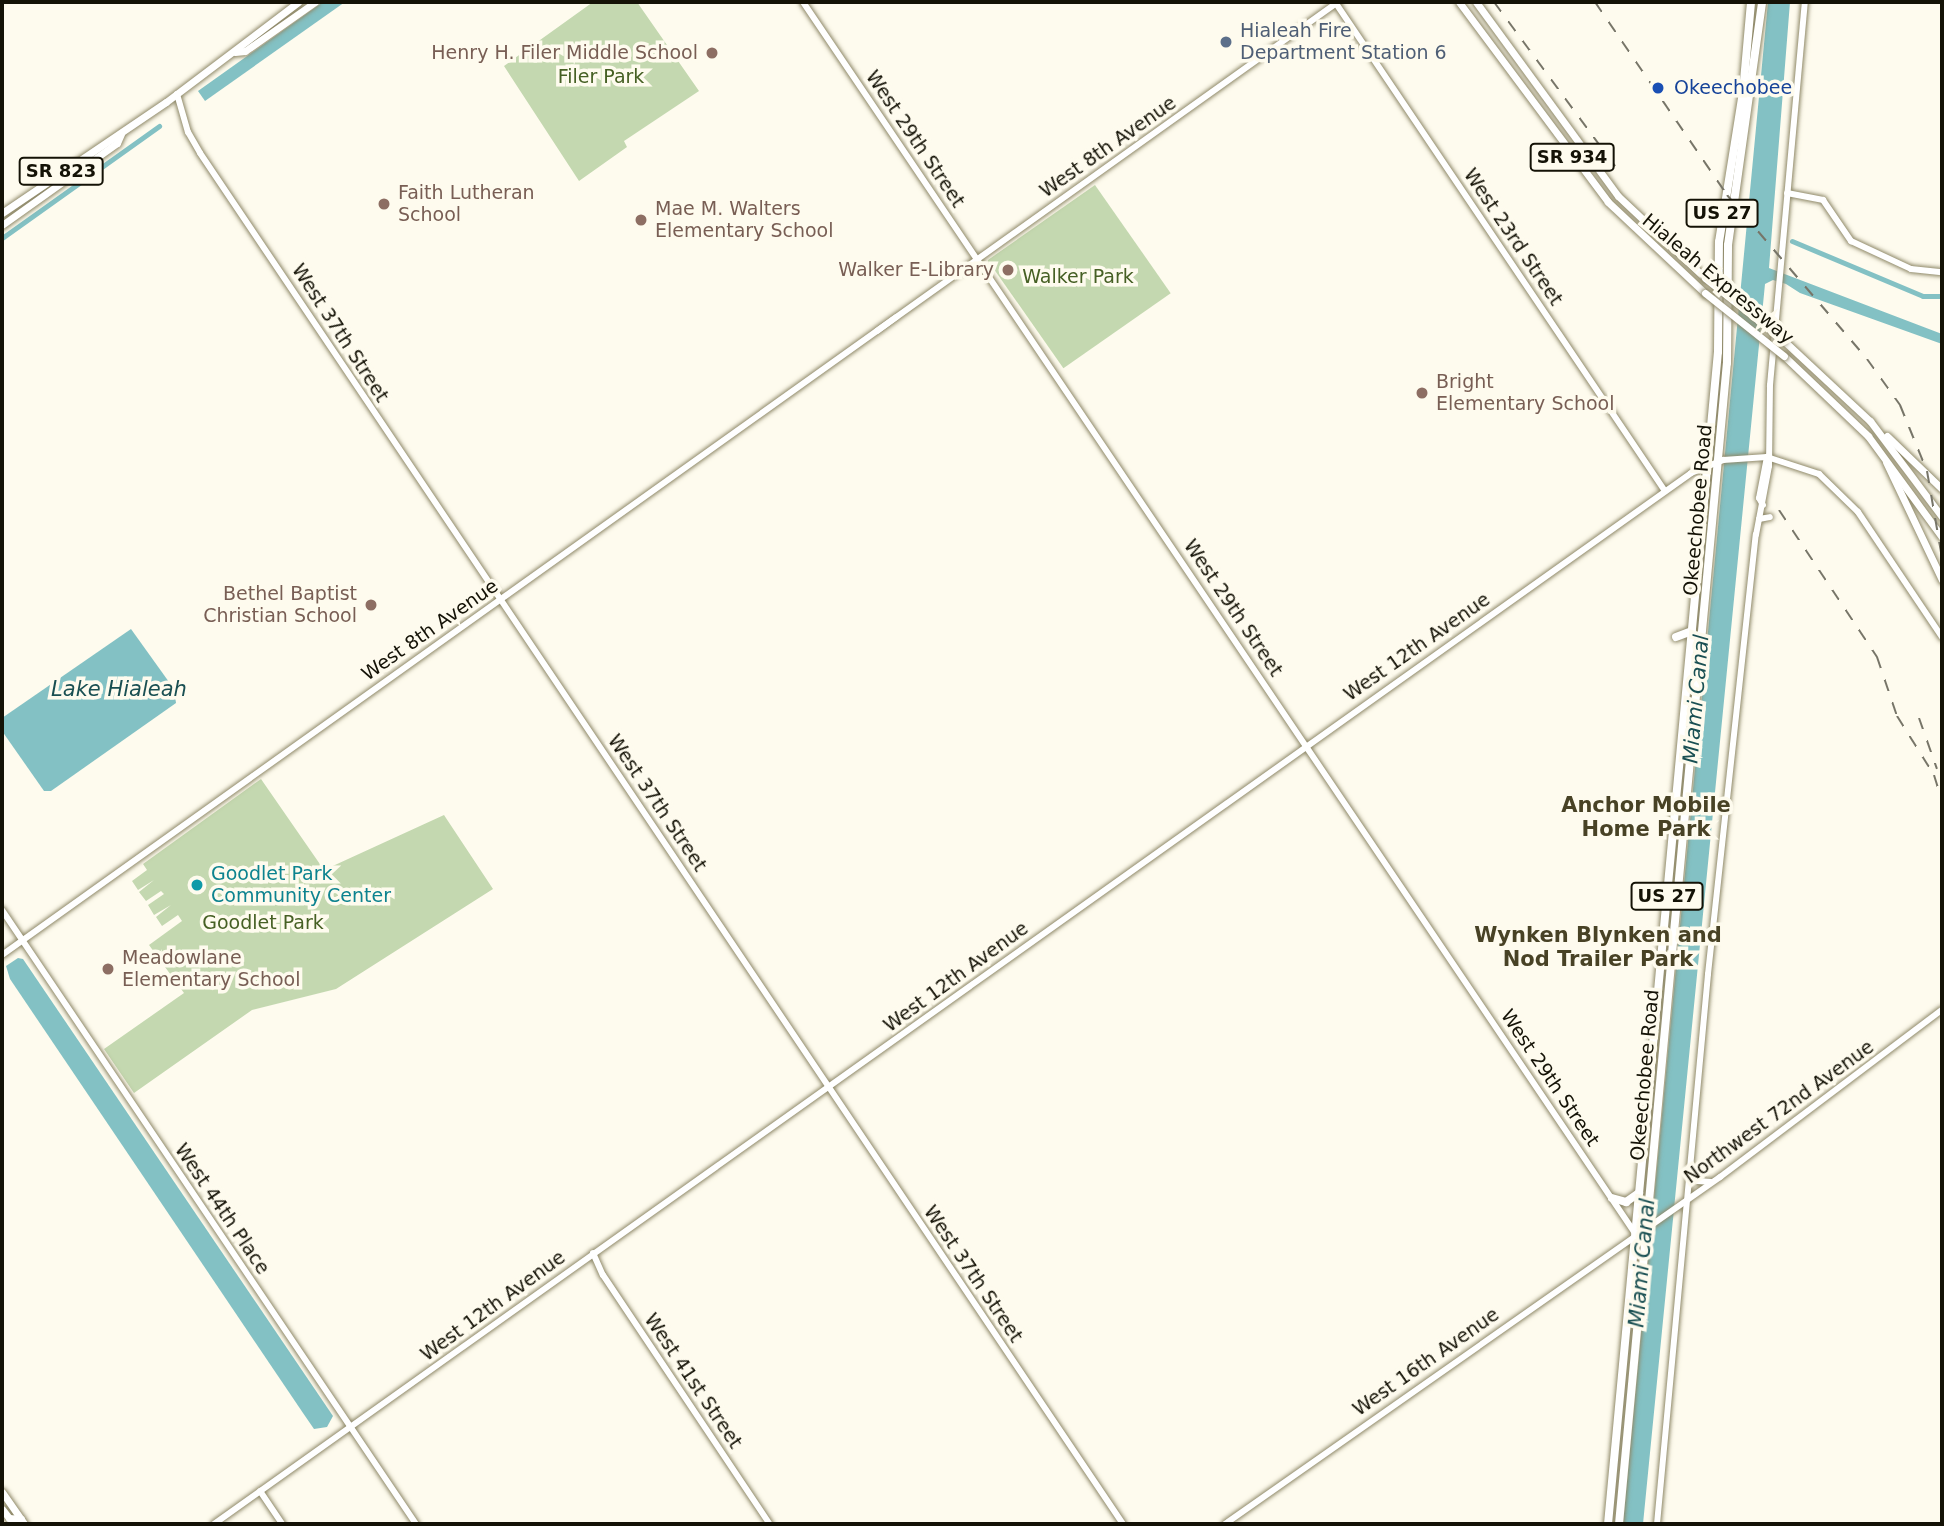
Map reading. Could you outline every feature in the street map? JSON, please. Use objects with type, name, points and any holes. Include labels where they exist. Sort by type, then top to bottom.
[{"type":"highway","name":"Okeechobee Road","points":[[1608,1524],[1708,465],[1719,335],[1719,242],[1743,92],[1751,2]]},
{"type":"highway","name":"Okeechobee Road","points":[[1619,1524],[1721,460],[1728,352],[1728,245],[1751,102],[1762,2]]},
{"type":"highway","points":[[1676,637],[1692,631]]},
{"type":"highway","points":[[1690,657],[1698,680]]},
{"type":"highway","points":[[1612,1199],[1626,1202],[1639,1193]]},
{"type":"main road","name":"SR 823","points":[[2,213],[111,135],[121,134],[236,52],[240,44],[298,2]]},
{"type":"main road","name":"SR 823","points":[[236,52],[245,51],[315,2]]},
{"type":"main road","name":"Hialeah Expressway","points":[[1459,2],[1594,186],[1657,253],[1784,356],[1848,414],[1883,455],[1942,537]]},
{"type":"main road","name":"Hialeah Expressway","points":[[1476,2],[1611,187],[1659,239],[1837,385],[1881,433],[1942,517]]},
{"type":"main road","name":"SR 823","points":[[2,225],[117,143],[121,134]]},
{"type":"main road","points":[[81,168],[83,155]]},
{"type":"main road","points":[[1881,433],[1942,489]]},
{"type":"main road","points":[[1883,455],[1942,580]]},
{"type":"main road","points":[[2,1492],[22,1522]]},
{"type":"main road","points":[[2,1511],[9,1518],[22,1522]]},
{"type":"main road","points":[[2,1511],[9,1524]]},
{"type":"street","name":"West 29th Street","points":[[803,2],[1635,1234]]},
{"type":"street","name":"West 8th Avenue","points":[[2,955],[1336,2]]},
{"type":"street","name":"West 23rd Street","points":[[1336,2],[1665,491]]},
{"type":"street","points":[[1657,1524],[1682,1218],[1687,1199],[1759,519],[1763,505],[1778,285],[1805,2]]},
{"type":"street","name":"West 37th Street","points":[[177,94],[195,145],[1123,1524]]},
{"type":"street","points":[[1787,193],[1823,200],[1851,241],[1911,269],[1942,272]]},
{"type":"street","name":"West 12th Avenue","points":[[214,1524],[1665,491],[1708,465],[1721,460],[1767,457],[1802,466],[1839,490],[1942,637]]},
{"type":"street","points":[[1759,519],[1770,517]]},
{"type":"street","name":"West 44th Place","points":[[2,910],[416,1524]]},
{"type":"street","name":"Northwest 72nd Avenue","points":[[1649,1224],[1713,1182],[1942,1013]]},
{"type":"street","points":[[1689,1171],[1698,1181],[1713,1182]]},
{"type":"street","points":[[1672,1209],[1682,1218]]},
{"type":"street","name":"West 16th Avenue","points":[[1225,1524],[1649,1224]]},
{"type":"street","name":"West 41st Street","points":[[593,1253],[770,1524]]},
{"type":"street","points":[[260,1491],[282,1524]]},
{"type":"green space","name":"Filer Park","points":[[593,2],[637,2],[699,91],[624,141],[627,147],[579,181],[504,66]]},
{"type":"green space","name":"Walker Park","points":[[1095,185],[1171,293],[1063,368],[988,260]]},
{"type":"green space","name":"Goodlet Park","points":[[261,779],[324,870],[444,815],[493,889],[336,989],[252,1010],[134,1093],[104,1049],[184,993],[149,945],[182,921],[178,915],[162,926],[156,917],[171,905],[154,915],[148,905],[164,894],[161,891],[146,901],[139,892],[154,880],[138,890],[132,881],[147,870],[143,864]]},
{"type":"water","points":[[323,2],[345,2],[205,101],[198,91]]},
{"type":"water","points":[[1768,2],[1790,2],[1769,268],[1942,334],[1942,344],[1800,293],[1786,284],[1773,280],[1765,284],[1643,1524],[1623,1524]]},
{"type":"water","name":"Lake Hialeah","points":[[131,629],[174,689],[176,703],[51,791],[44,791],[2,731],[2,718]]},
{"type":"water","points":[[18,958],[23,959],[333,1416],[327,1427],[314,1429],[10,979],[6,966]]},
{"type":"waterway","points":[[2,238],[159,126]]},
{"type":"waterway","points":[[1792,241],[1923,296],[1942,296]]},
{"type":"railway","points":[[1494,2],[1615,166]]},
{"type":"railway","points":[[1595,2],[1727,195],[1867,359],[1900,405],[1927,471],[1942,558]]},
{"type":"railway","points":[[1779,510],[1877,657],[1897,716],[1934,775],[1942,801]]},
{"type":"railway","points":[[1919,718],[1937,769]]},
{"type":"place","name":"Hialeah Fire Department Station 6","points":[[1226,42]]},
{"type":"place","name":"Henry H. Filer Middle School","points":[[712,53]]},
{"type":"place","name":"Okeechobee","points":[[1658,88]]},
{"type":"place","name":"Faith Lutheran School","points":[[384,204]]},
{"type":"place","name":"Mae M. Walters Elementary School","points":[[641,220]]},
{"type":"place","name":"Walker E-Library","points":[[1008,270]]},
{"type":"place","name":"Bright Elementary School","points":[[1422,393]]},
{"type":"place","name":"Bethel Baptist Christian School","points":[[371,605]]},
{"type":"place","name":"Goodlet Park Community Center","points":[[197,885]]},
{"type":"place","name":"Meadowlane Elementary School","points":[[108,969]]},
{"type":"district","name":"Anchor Mobile Home Park","points":[[1646,817]]},
{"type":"district","name":"Wynken Blynken and Nod Trailer Park","points":[[1598,947]]},
{"type":"water label","name":"Miami Canal","points":[[1696,699]]},
{"type":"water label","name":"Miami Canal","points":[[1642,1263]]}]
